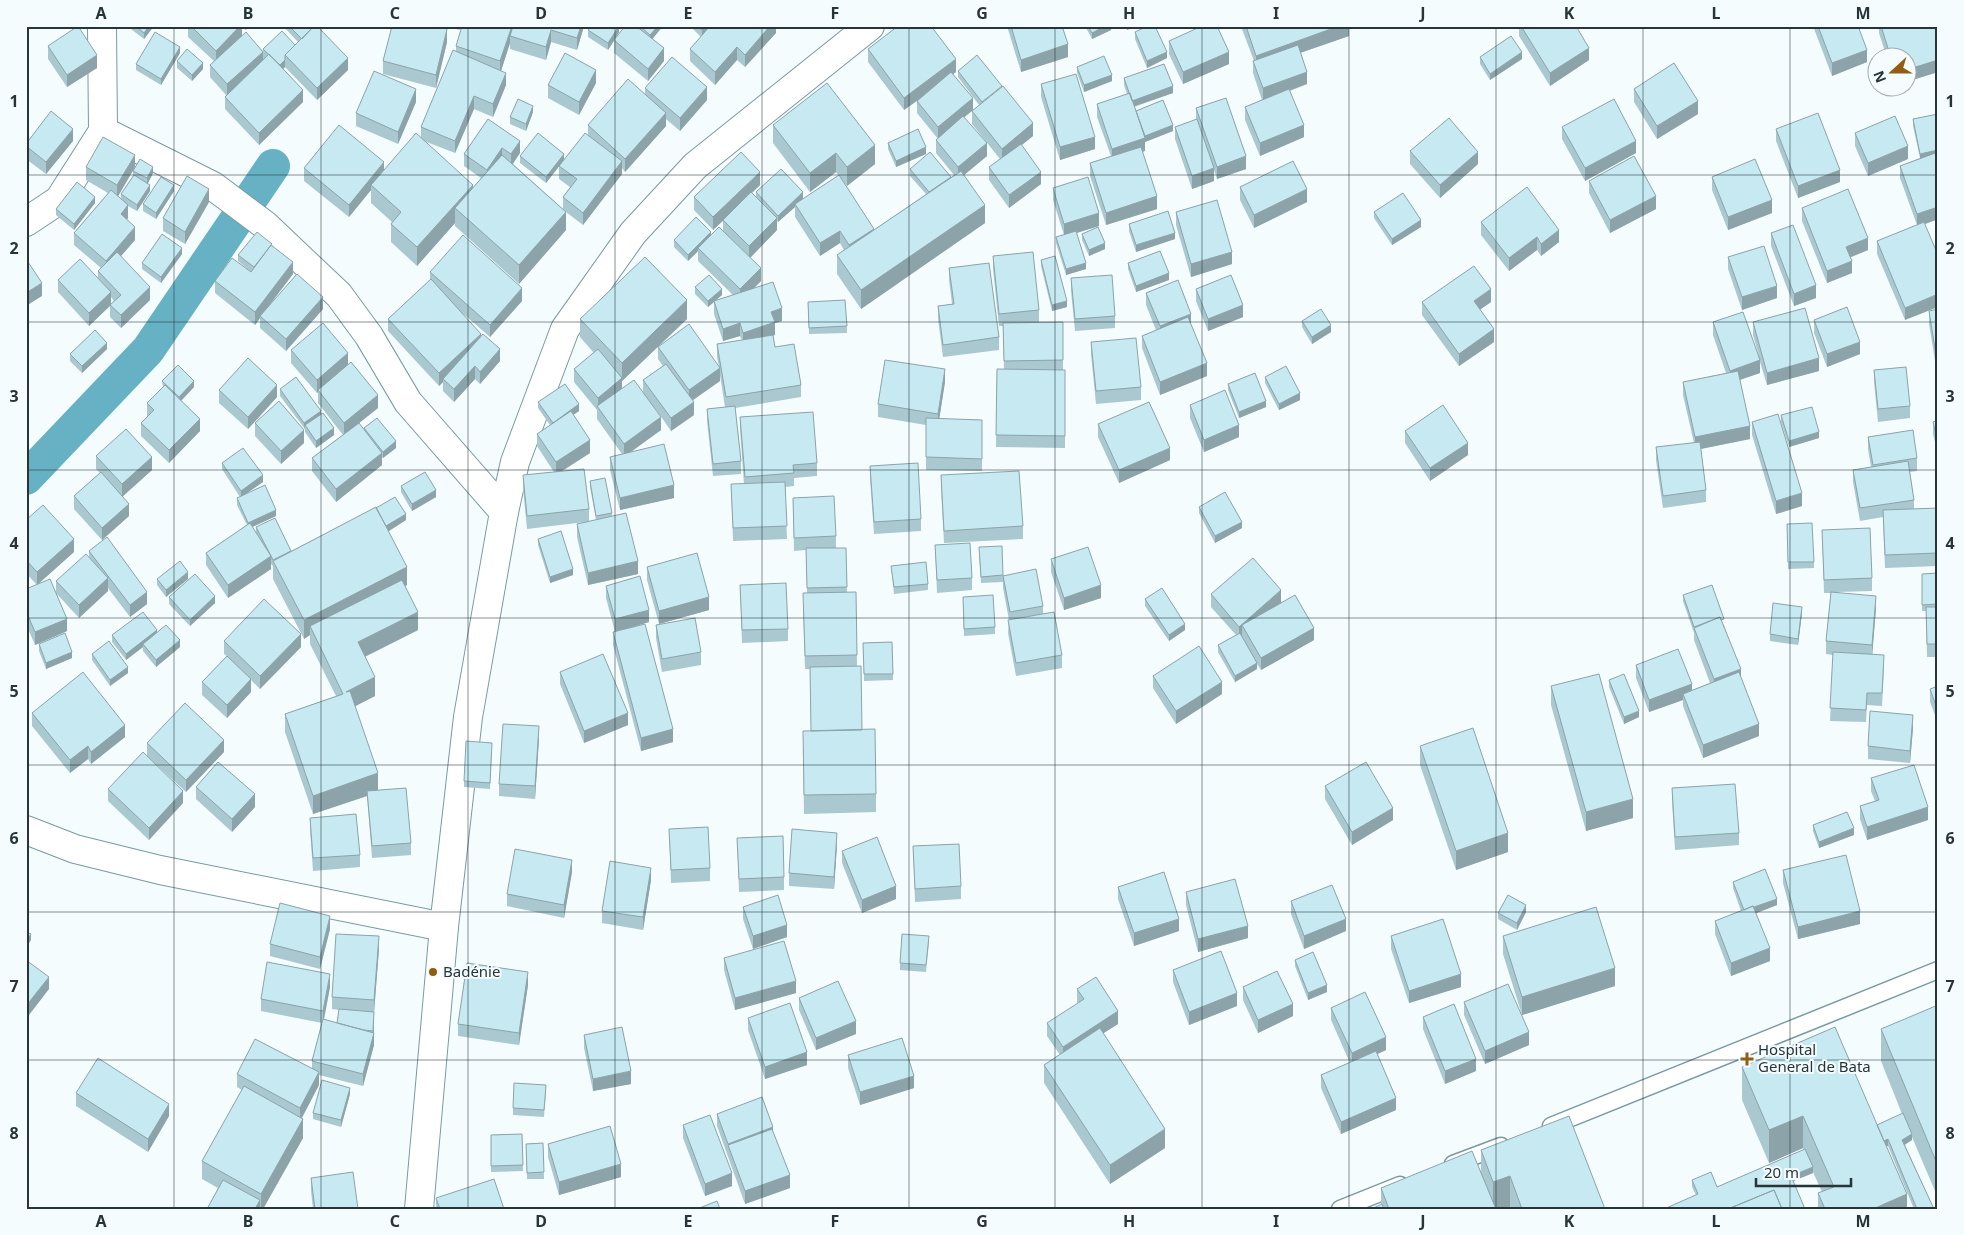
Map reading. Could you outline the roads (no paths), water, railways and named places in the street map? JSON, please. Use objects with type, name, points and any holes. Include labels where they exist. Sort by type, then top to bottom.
[{"type":"main road","points":[[26,222],[59,200],[103,131],[102,26]]},
{"type":"main road","points":[[419,1209],[444,927],[468,716],[504,512],[515,462],[565,329],[633,233],[695,166],[870,26]]},
{"type":"main road","points":[[103,131],[213,186],[265,225],[339,296],[369,336],[408,402],[504,512]]},
{"type":"main road","points":[[26,830],[75,849],[160,870],[444,927]]},
{"type":"lane","points":[[1534,1133],[1938,970]]},
{"type":"lane","points":[[1441,1169],[1515,1140]]},
{"type":"lane","points":[[1340,1209],[1414,1180]]},
{"type":"waterway","points":[[26,478],[148,350],[273,166]]},
{"type":"place","name":"Badénie","points":[[433,972]]},
{"type":"place","name":"Hospital General de Bata","points":[[1747,1059]]}]
